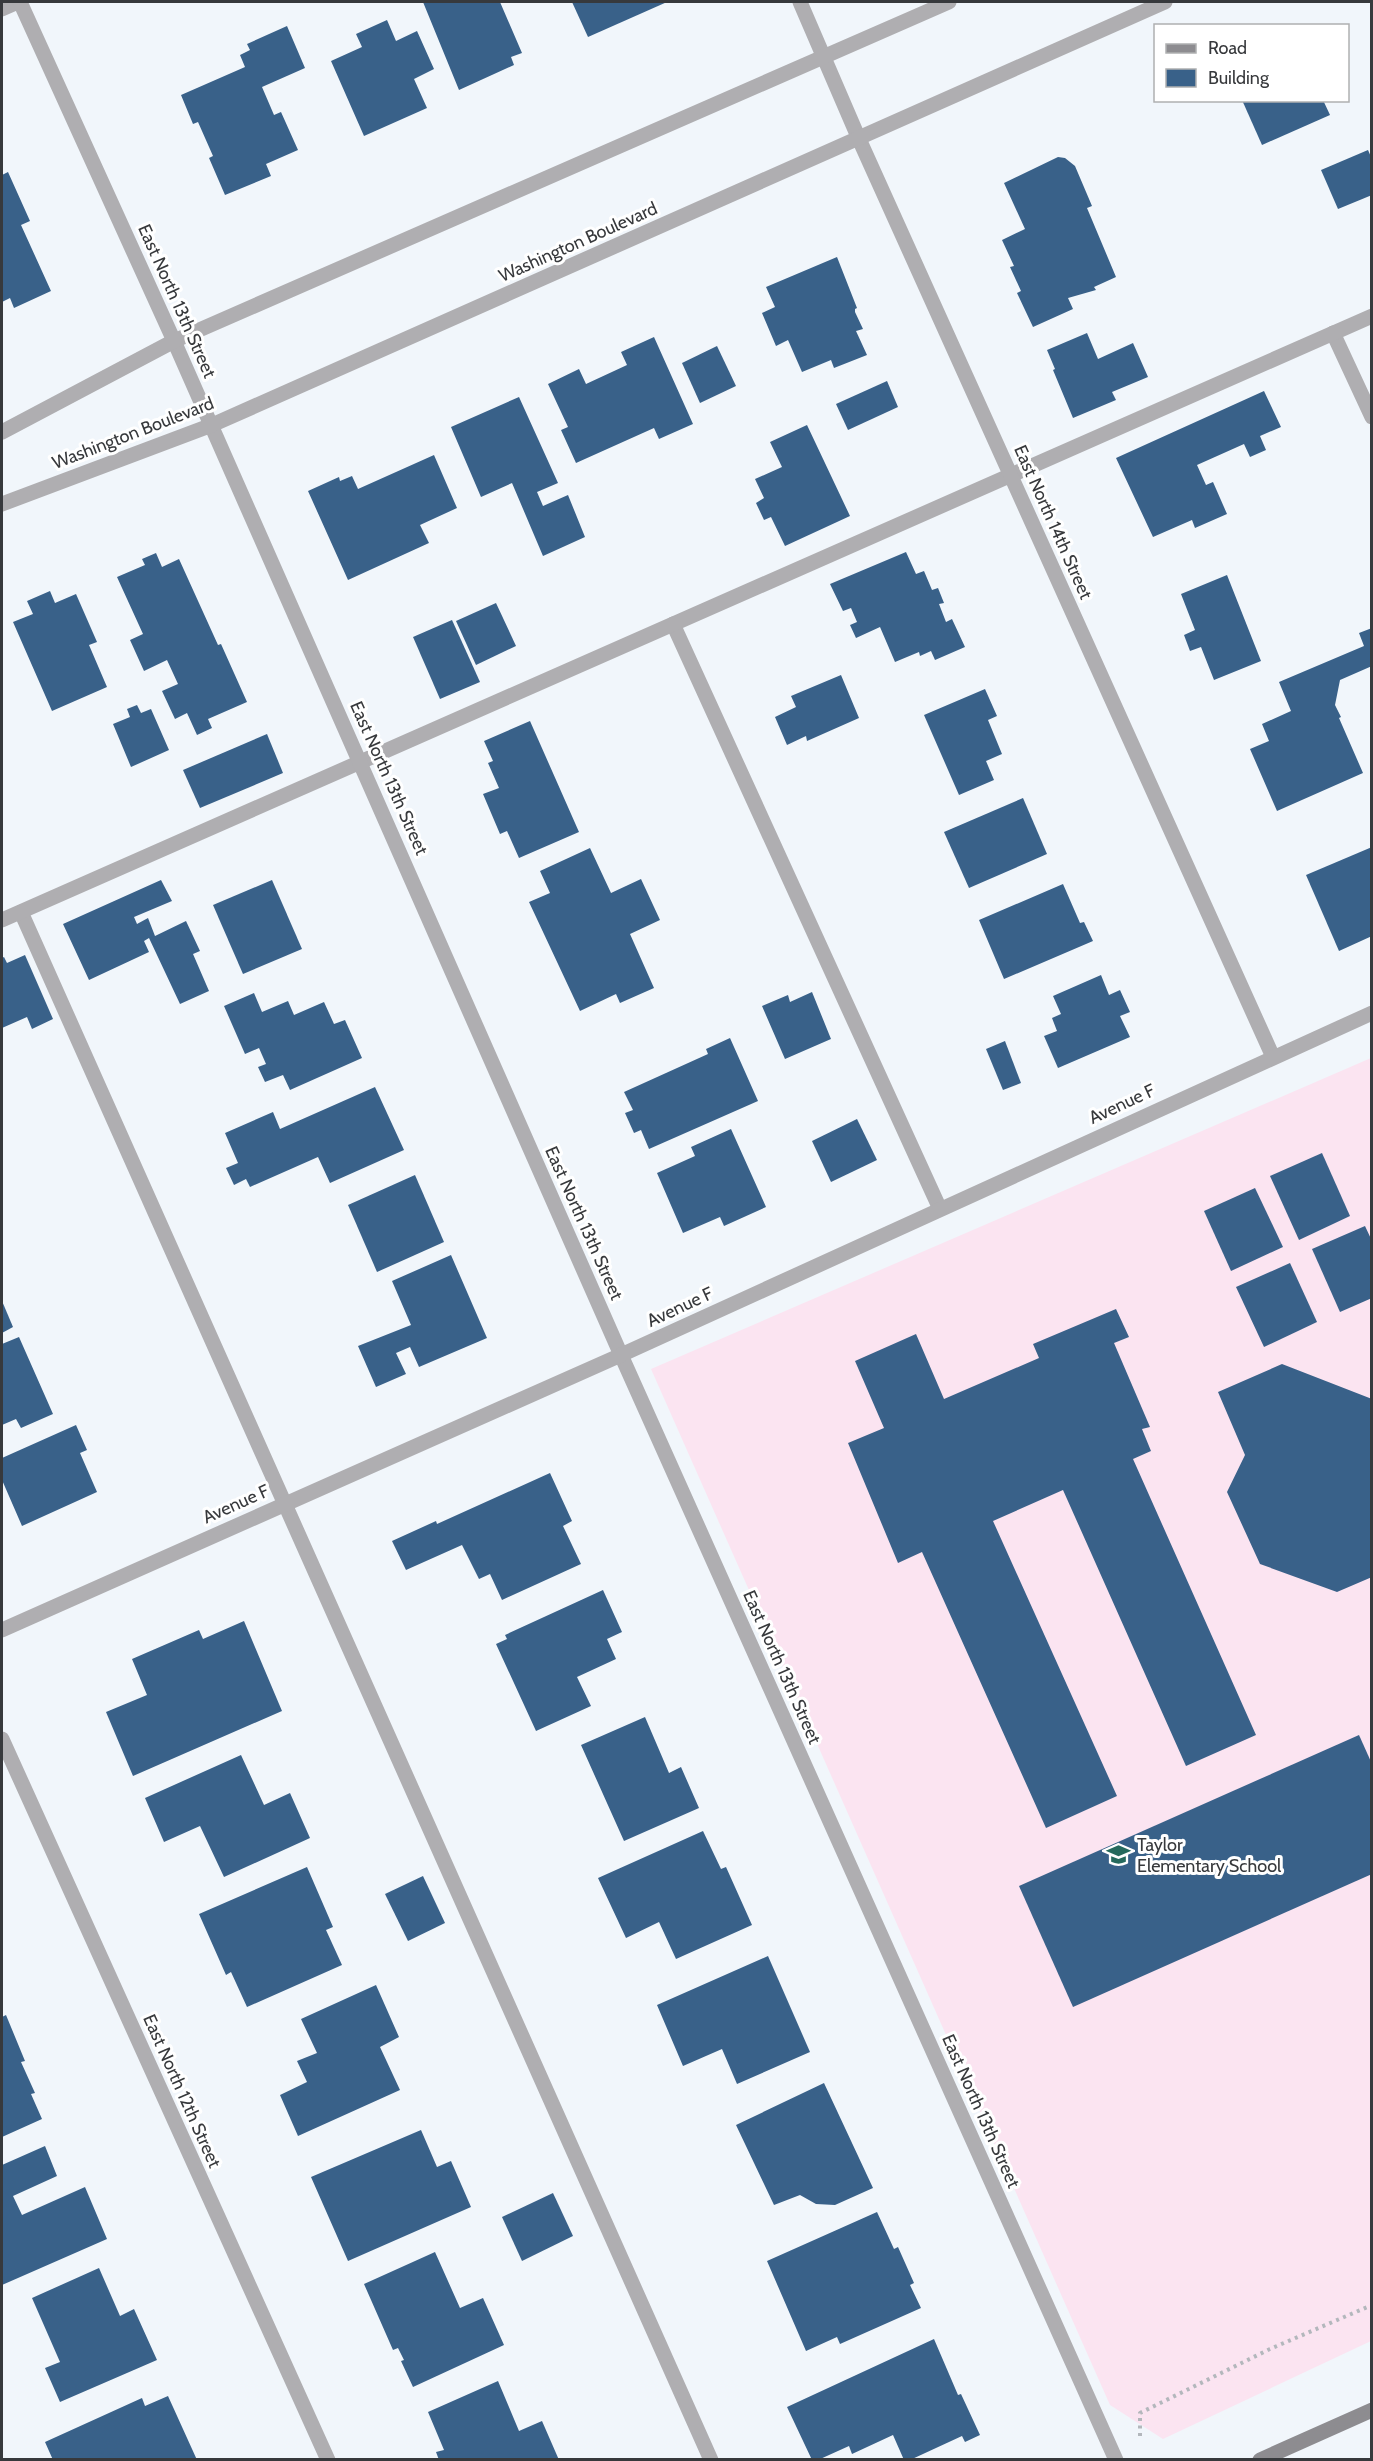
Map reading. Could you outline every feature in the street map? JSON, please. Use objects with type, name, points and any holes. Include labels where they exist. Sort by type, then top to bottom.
[{"type":"main road","points":[[1260,2460],[1371,2410]]},
{"type":"street","points":[[2,9],[19,2]]},
{"type":"street","name":"East North 13th Street","points":[[19,2],[212,425],[621,1355],[1116,2460]]},
{"type":"street","name":"East North 14th Street","points":[[800,2],[859,139],[1273,1057]]},
{"type":"street","points":[[2,432],[174,341],[949,2]]},
{"type":"street","name":"Washington Boulevard","points":[[2,504],[212,425],[1166,2]]},
{"type":"street","points":[[2,921],[1371,316]]},
{"type":"street","points":[[1333,333],[1371,417]]},
{"type":"street","points":[[673,624],[940,1209]]},
{"type":"street","points":[[21,912],[711,2460]]},
{"type":"street","name":"Avenue F","points":[[2,1630],[621,1355],[1371,1013]]},
{"type":"street","name":"East North 12th Street","points":[[2,1739],[328,2460]]},
{"type":"path","points":[[1140,2448],[1140,2413],[1270,2349],[1371,2305]]},
{"type":"shaded area","name":"Taylor Elementary School","points":[[1371,1058],[1371,2341],[1163,2439],[1110,2405],[651,1369]]},
{"type":"building","points":[[423,2],[500,2],[522,53],[511,57],[514,65],[459,90]]},
{"type":"building","points":[[572,2],[667,2],[588,37]]},
{"type":"building","points":[[387,20],[396,41],[417,31],[434,69],[414,79],[427,108],[364,136],[331,61],[362,47],[356,34]]},
{"type":"building","points":[[287,26],[305,68],[262,87],[274,115],[281,112],[298,150],[266,164],[271,176],[225,195],[209,158],[213,156],[198,122],[193,124],[181,95],[245,67],[240,55],[250,50],[247,44]]},
{"type":"building","points":[[1243,102],[1324,102],[1330,115],[1262,145]]},
{"type":"building","points":[[1368,150],[1372,159],[1372,195],[1338,209],[1321,170]]},
{"type":"building","points":[[1058,157],[1065,158],[1075,166],[1092,206],[1087,208],[1116,277],[1094,287],[1096,290],[1068,298],[1073,309],[1033,327],[1017,293],[1021,291],[1010,267],[1014,266],[1002,240],[1025,229],[1004,183]]},
{"type":"building","points":[[8,172],[30,221],[21,225],[51,291],[14,308],[10,298],[2,302],[2,175]]},
{"type":"building","points":[[837,257],[857,308],[855,312],[863,329],[856,331],[867,355],[834,368],[831,360],[802,372],[788,340],[776,346],[762,313],[775,307],[766,287]]},
{"type":"building","points":[[1087,333],[1098,359],[1133,343],[1148,377],[1112,392],[1116,400],[1073,418],[1047,350]]},
{"type":"building","points":[[654,337],[693,424],[659,439],[654,428],[576,463],[561,430],[568,427],[548,384],[579,369],[586,384],[627,365],[621,352]]},
{"type":"building","points":[[717,346],[736,386],[700,403],[682,363]]},
{"type":"building","points":[[887,381],[898,407],[848,430],[836,404]]},
{"type":"building","points":[[1264,391],[1281,427],[1260,436],[1266,450],[1250,457],[1244,444],[1197,465],[1206,485],[1213,482],[1227,514],[1195,528],[1192,520],[1153,537],[1116,458]]},
{"type":"building","points":[[519,397],[558,483],[537,492],[543,506],[568,495],[585,537],[543,556],[512,483],[481,497],[451,427]]},
{"type":"building","points":[[807,425],[850,516],[785,546],[771,517],[764,520],[756,503],[764,498],[755,479],[782,467],[770,442]]},
{"type":"building","points":[[434,455],[457,508],[420,525],[429,543],[348,580],[308,491],[339,477],[340,481],[352,476],[358,489]]},
{"type":"building","points":[[906,552],[916,574],[924,571],[932,590],[938,588],[944,603],[939,604],[946,622],[952,619],[965,647],[935,660],[931,651],[920,656],[919,652],[895,662],[880,627],[856,638],[850,625],[857,622],[851,608],[843,611],[830,584]]},
{"type":"building","points":[[156,553],[162,567],[179,559],[247,702],[208,719],[212,728],[197,735],[187,713],[175,719],[162,691],[178,684],[167,660],[144,671],[130,640],[143,634],[117,577],[145,565],[142,559]]},
{"type":"building","points":[[1227,575],[1261,661],[1214,680],[1201,647],[1190,651],[1184,635],[1195,630],[1181,594]]},
{"type":"building","points":[[50,591],[55,603],[76,594],[97,642],[89,645],[107,687],[52,711],[13,622],[33,614],[27,601]]},
{"type":"building","points":[[496,603],[516,646],[476,665],[456,621]]},
{"type":"building","points":[[452,620],[480,682],[440,699],[413,637]]},
{"type":"building","points":[[1372,628],[1372,666],[1340,680],[1335,705],[1363,773],[1277,811],[1250,749],[1269,741],[1262,724],[1291,711],[1279,682],[1364,646],[1359,633]]},
{"type":"building","points":[[841,675],[859,718],[807,741],[806,736],[787,745],[775,717],[796,707],[791,696]]},
{"type":"building","points":[[985,689],[997,716],[988,720],[1002,754],[986,761],[994,780],[959,795],[924,715]]},
{"type":"building","points":[[137,705],[141,713],[151,709],[169,750],[131,767],[113,724],[130,717],[127,709]]},
{"type":"building","points":[[530,721],[579,832],[519,858],[507,831],[500,834],[483,794],[499,788],[488,763],[493,761],[484,741]]},
{"type":"building","points":[[267,734],[283,773],[200,808],[183,770]]},
{"type":"building","points":[[1023,798],[1047,854],[969,888],[944,832]]},
{"type":"building","points":[[1372,847],[1372,936],[1339,951],[1306,875]]},
{"type":"building","points":[[590,848],[611,893],[641,879],[660,920],[630,934],[654,988],[620,1003],[616,994],[580,1011],[529,902],[550,893],[540,871]]},
{"type":"building","points":[[161,880],[172,901],[134,917],[137,924],[148,918],[155,936],[186,921],[200,951],[193,954],[209,991],[180,1004],[149,938],[144,941],[149,952],[89,980],[63,924]]},
{"type":"building","points":[[272,880],[302,949],[243,974],[213,905]]},
{"type":"building","points":[[1063,884],[1080,923],[1084,922],[1093,941],[1004,979],[979,920]]},
{"type":"building","points":[[25,955],[53,1019],[32,1029],[27,1017],[2,1028],[2,958],[4,957],[7,963]]},
{"type":"building","points":[[1101,975],[1109,995],[1120,990],[1130,1012],[1120,1016],[1130,1037],[1058,1068],[1044,1036],[1057,1031],[1052,1018],[1061,1014],[1053,996]]},
{"type":"building","points":[[812,992],[831,1039],[785,1059],[762,1006],[788,995],[790,1002]]},
{"type":"building","points":[[254,993],[262,1012],[288,1001],[294,1015],[324,1002],[334,1024],[345,1020],[362,1058],[290,1090],[283,1075],[265,1082],[258,1067],[266,1064],[259,1048],[245,1054],[224,1006]]},
{"type":"building","points":[[730,1038],[758,1101],[649,1149],[641,1130],[634,1133],[625,1113],[633,1110],[624,1092],[708,1054],[706,1049]]},
{"type":"building","points":[[1005,1041],[1021,1083],[1003,1090],[986,1049]]},
{"type":"building","points":[[375,1087],[404,1150],[330,1183],[318,1157],[250,1187],[246,1179],[234,1185],[226,1168],[238,1163],[225,1133],[273,1112],[280,1129]]},
{"type":"building","points":[[857,1119],[877,1160],[831,1182],[812,1141]]},
{"type":"building","points":[[731,1129],[766,1207],[724,1226],[720,1217],[683,1233],[657,1173],[695,1156],[691,1147]]},
{"type":"building","points":[[1322,1153],[1350,1216],[1299,1240],[1270,1176]]},
{"type":"building","points":[[415,1175],[444,1242],[377,1272],[348,1205]]},
{"type":"building","points":[[1255,1188],[1283,1247],[1231,1271],[1204,1211]]},
{"type":"building","points":[[1365,1226],[1372,1241],[1372,1298],[1340,1312],[1312,1249]]},
{"type":"building","points":[[451,1255],[487,1338],[419,1367],[410,1347],[396,1353],[406,1374],[376,1387],[358,1346],[411,1325],[392,1281]]},
{"type":"building","points":[[1290,1263],[1317,1322],[1264,1347],[1236,1287]]},
{"type":"building","points":[[2,1301],[13,1327],[2,1333]]},
{"type":"building","points":[[1116,1309],[1129,1337],[1114,1343],[1150,1427],[1142,1429],[1151,1451],[1133,1459],[1256,1735],[1186,1766],[1063,1490],[993,1521],[1117,1796],[1046,1828],[922,1552],[898,1563],[848,1443],[884,1428],[855,1361],[916,1334],[944,1399],[1039,1358],[1033,1344]]},
{"type":"building","points":[[19,1337],[53,1414],[21,1428],[16,1419],[2,1425],[2,1344]]},
{"type":"building","points":[[1282,1364],[1372,1399],[1372,1577],[1337,1592],[1260,1564],[1227,1492],[1245,1455],[1218,1392]]},
{"type":"building","points":[[76,1425],[87,1450],[80,1453],[97,1492],[22,1526],[2,1480],[2,1458]]},
{"type":"building","points":[[550,1473],[572,1521],[563,1526],[581,1564],[502,1600],[490,1574],[479,1579],[462,1545],[406,1570],[392,1541],[436,1521],[437,1524]]},
{"type":"building","points":[[603,1590],[622,1632],[607,1639],[616,1659],[577,1677],[591,1706],[536,1731],[496,1644],[507,1639],[505,1635]]},
{"type":"building","points":[[244,1621],[282,1711],[133,1776],[106,1712],[147,1695],[132,1659],[199,1630],[203,1639]]},
{"type":"building","points":[[645,1717],[669,1773],[681,1767],[699,1808],[624,1841],[581,1745]]},
{"type":"building","points":[[1359,1735],[1372,1764],[1372,1874],[1073,2007],[1019,1886]]},
{"type":"building","points":[[241,1755],[264,1805],[290,1793],[310,1838],[224,1877],[200,1826],[164,1842],[145,1798]]},
{"type":"building","points":[[703,1831],[721,1869],[726,1867],[752,1925],[676,1959],[659,1922],[626,1938],[598,1878]]},
{"type":"building","points":[[307,1867],[333,1927],[326,1930],[342,1965],[247,2007],[231,1972],[226,1975],[199,1914]]},
{"type":"building","points":[[423,1876],[445,1923],[408,1941],[385,1894]]},
{"type":"building","points":[[768,1956],[810,2052],[737,2084],[722,2049],[683,2066],[657,2005]]},
{"type":"building","points":[[376,1985],[399,2037],[380,2047],[400,2090],[298,2136],[280,2095],[307,2082],[297,2061],[317,2053],[301,2019]]},
{"type":"building","points":[[6,2015],[25,2061],[21,2062],[35,2093],[31,2094],[42,2119],[2,2137],[2,2017]]},
{"type":"building","points":[[824,2083],[873,2188],[835,2205],[816,2204],[800,2195],[774,2205],[736,2125]]},
{"type":"building","points":[[421,2130],[437,2167],[451,2161],[471,2207],[348,2261],[311,2177]]},
{"type":"building","points":[[45,2146],[57,2176],[13,2196],[22,2215],[85,2187],[107,2239],[2,2285],[2,2165]]},
{"type":"building","points":[[553,2193],[573,2236],[522,2261],[502,2217]]},
{"type":"building","points":[[877,2212],[894,2249],[898,2247],[914,2283],[910,2285],[921,2308],[840,2344],[837,2337],[806,2351],[767,2261]]},
{"type":"building","points":[[435,2252],[460,2308],[483,2298],[504,2345],[413,2387],[401,2361],[404,2360],[398,2348],[393,2350],[364,2284]]},
{"type":"building","points":[[99,2268],[120,2316],[134,2309],[157,2360],[60,2402],[45,2368],[60,2362],[32,2298]]},
{"type":"building","points":[[934,2339],[958,2395],[961,2394],[980,2435],[965,2442],[962,2436],[910,2460],[904,2460],[893,2435],[852,2454],[849,2446],[818,2460],[812,2460],[787,2407]]},
{"type":"building","points":[[498,2381],[519,2431],[542,2421],[559,2460],[439,2460],[436,2452],[444,2450],[428,2412]]},
{"type":"building","points":[[168,2396],[197,2460],[53,2460],[45,2442],[142,2398],[145,2406]]},
{"type":"place","name":"Taylor Elementary School","points":[[1119,1855]]}]
